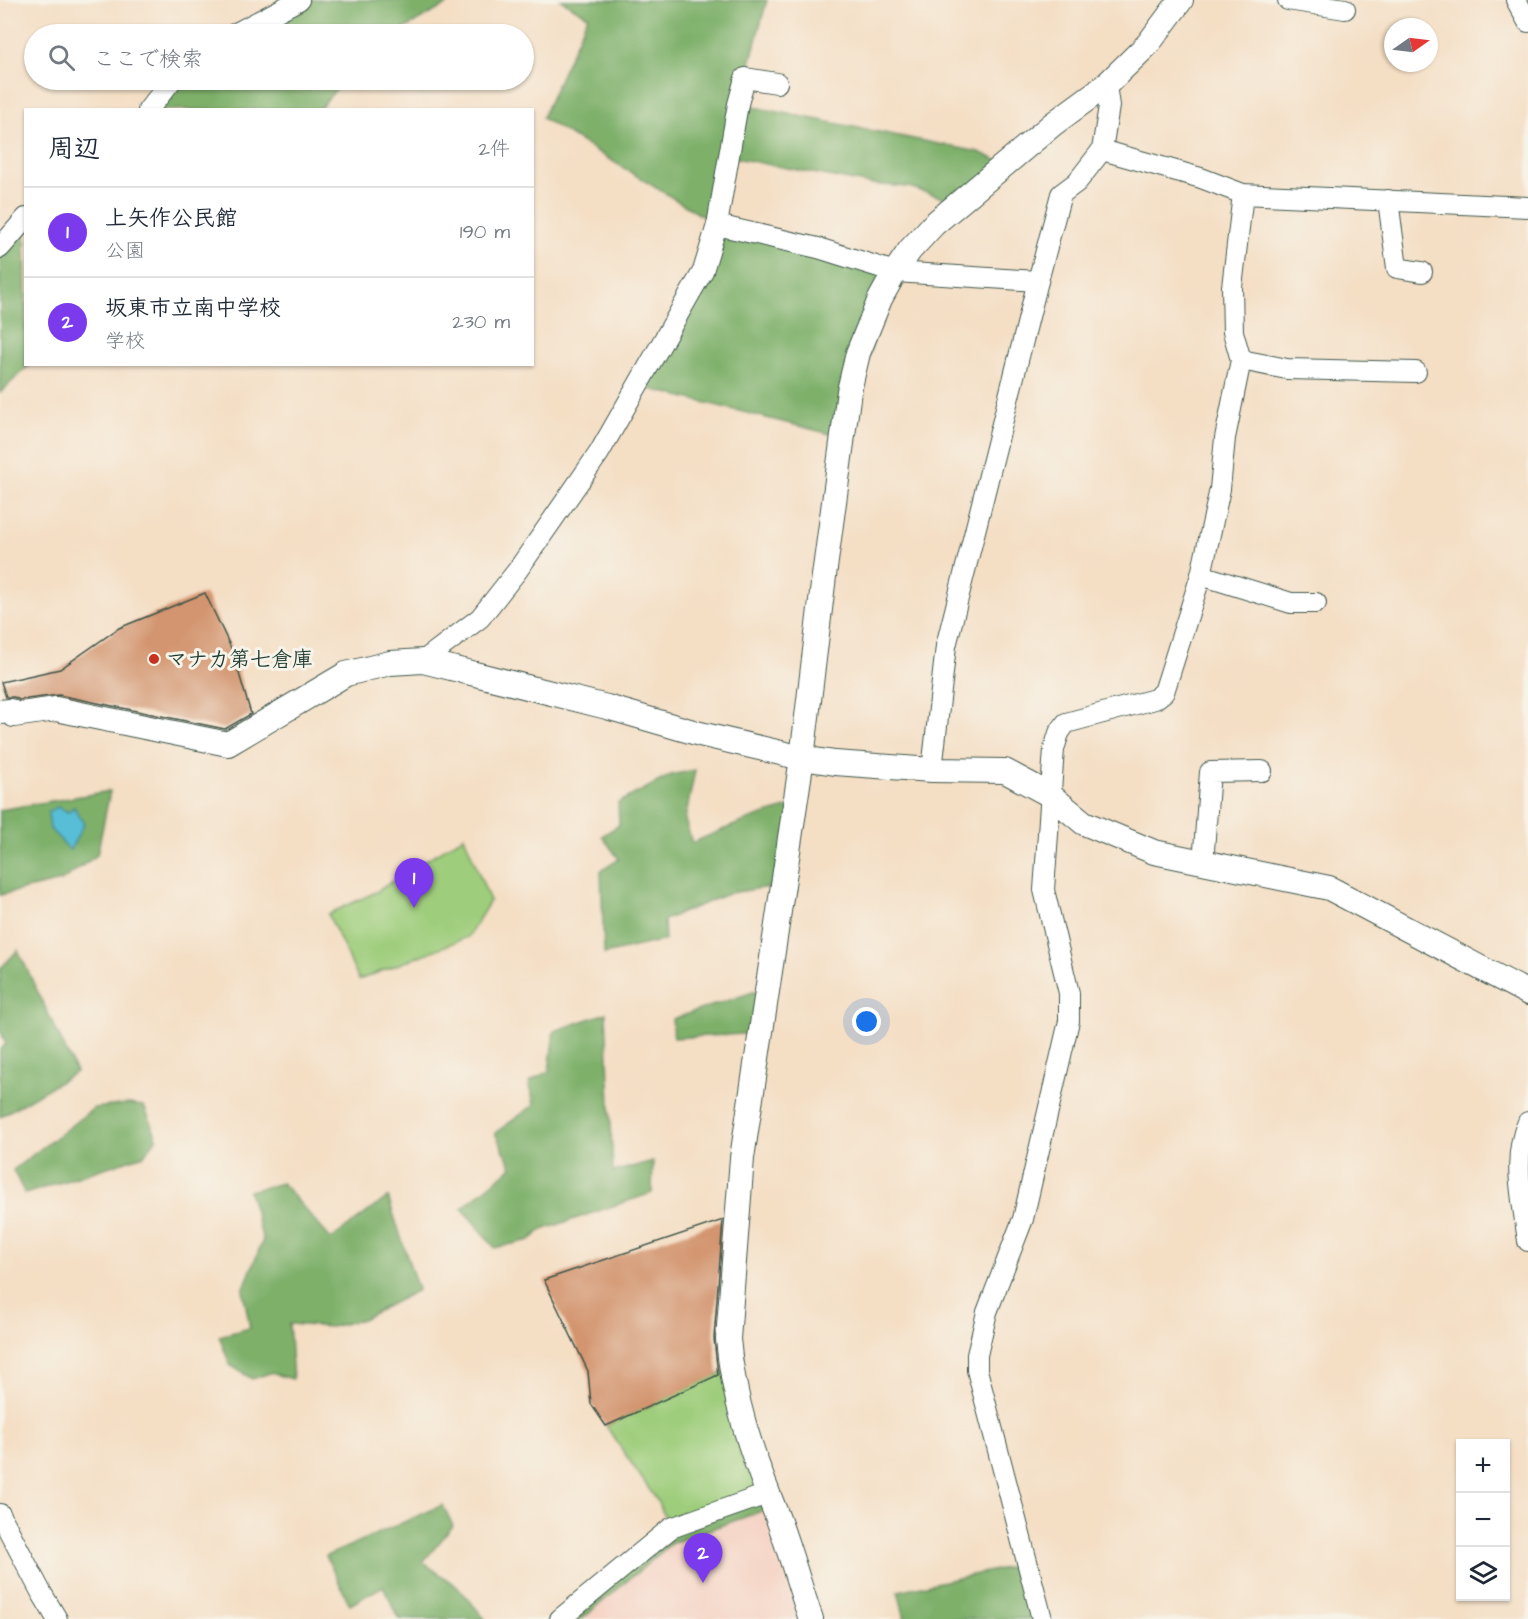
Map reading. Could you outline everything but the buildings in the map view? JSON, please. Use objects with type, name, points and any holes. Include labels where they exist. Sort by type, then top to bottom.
[{"type":"street","points":[[253,24],[299,0]]},
{"type":"street","points":[[811,1619],[745,1431],[730,1369],[728,1339],[742,1158],[802,758],[849,391],[858,353],[880,299],[910,250],[934,224],[1053,124],[1106,85],[1148,44],[1181,0]]},
{"type":"street","points":[[1288,0],[1345,9]]},
{"type":"street","points":[[1515,0],[1528,22]]},
{"type":"street","points":[[423,661],[480,618],[517,571],[599,453],[703,271],[717,225],[738,104],[745,78],[777,83]]},
{"type":"street","points":[[932,770],[946,646],[1038,281],[1061,194],[1077,182],[1102,150],[1109,106],[1106,85]]},
{"type":"street","points":[[150,108],[164,90]]},
{"type":"street","points":[[1102,150],[1201,178],[1243,194],[1528,207]]},
{"type":"street","points":[[1042,1619],[977,1370],[977,1354],[987,1312],[1023,1219],[1069,1021],[1069,993],[1044,890],[1054,749],[1059,733],[1066,723],[1155,699],[1164,692],[1201,575],[1220,489],[1225,438],[1241,360],[1233,332],[1232,287],[1243,194]]},
{"type":"street","points":[[1388,200],[1397,268],[1422,272]]},
{"type":"street","points":[[0,248],[24,220]]},
{"type":"street","points":[[717,225],[818,248],[895,272],[1038,281]]},
{"type":"street","points":[[1241,360],[1287,369],[1416,372]]},
{"type":"street","points":[[1201,575],[1291,603],[1316,603]]},
{"type":"street","points":[[0,712],[10,711],[14,715],[56,709],[228,744],[346,674],[390,663],[423,661],[607,707],[700,734],[802,758],[836,763],[932,770],[1005,771],[1050,795],[1084,823],[1154,852],[1329,888],[1528,993]]},
{"type":"street","points":[[1203,863],[1210,772],[1262,771]]},
{"type":"street","points":[[1528,1122],[1524,1131],[1518,1167],[1528,1241]]},
{"type":"street","points":[[560,1619],[671,1528],[767,1494]]},
{"type":"street","points":[[0,1514],[57,1619]]},
{"type":"shaded area","points":[[763,1511],[799,1619],[576,1619],[662,1547]]},
{"type":"green space","points":[[299,0],[455,0],[413,24],[253,24]]},
{"type":"green space","points":[[561,0],[767,0],[739,104],[979,152],[1005,164],[959,203],[909,187],[870,184],[730,157],[717,225],[542,118],[588,16]]},
{"type":"green space","points":[[164,90],[335,90],[320,108],[150,108]]},
{"type":"green space","points":[[24,220],[24,366],[28,366],[0,393],[0,248]]},
{"type":"green space","points":[[717,225],[895,272],[843,437],[638,386]]},
{"type":"green space","points":[[695,770],[685,820],[692,843],[742,822],[795,806],[783,885],[730,893],[664,920],[665,940],[604,954],[601,871],[619,859],[602,836],[619,825],[618,803],[671,775]]},
{"type":"green space","points":[[110,791],[97,855],[61,881],[0,895],[0,810]]},
{"type":"green space","points":[[464,836],[490,901],[468,937],[359,980],[328,914],[376,892]]},
{"type":"green space","points":[[18,950],[76,1072],[0,1117],[0,1049],[6,1044],[0,1030],[0,969]]},
{"type":"green space","points":[[768,987],[761,1033],[674,1038],[672,1019]]},
{"type":"green space","points":[[606,1013],[613,1172],[653,1161],[652,1193],[542,1230],[530,1240],[495,1248],[462,1208],[512,1167],[495,1133],[534,1105],[529,1082],[549,1071],[554,1031]]},
{"type":"green space","points":[[128,1104],[144,1106],[157,1138],[144,1155],[25,1194],[13,1170],[94,1108]]},
{"type":"green space","points":[[282,1183],[331,1239],[388,1197],[418,1290],[363,1319],[331,1327],[289,1324],[293,1379],[270,1373],[252,1379],[230,1365],[219,1336],[250,1328],[243,1290],[263,1240],[249,1191]]},
{"type":"green space","points":[[730,1369],[767,1494],[671,1528],[656,1499],[606,1426]]},
{"type":"green space","points":[[767,1494],[773,1507],[672,1543],[582,1619],[560,1619],[671,1528]]},
{"type":"green space","points":[[443,1505],[453,1526],[423,1562],[459,1588],[485,1619],[399,1619],[383,1586],[350,1605],[326,1556]]},
{"type":"green space","points":[[1028,1563],[1042,1619],[905,1619],[898,1591]]},
{"type":"water","points":[[57,807],[68,812],[74,807],[84,824],[70,850],[50,829],[48,812]]},
{"type":"place","name":"マナカ第七倉庫","points":[[154,659]]},
{"type":"place","name":"上矢作公民館","points":[[414,908]]},
{"type":"place","name":"坂東市立南中学校","points":[[703,1583]]}]
